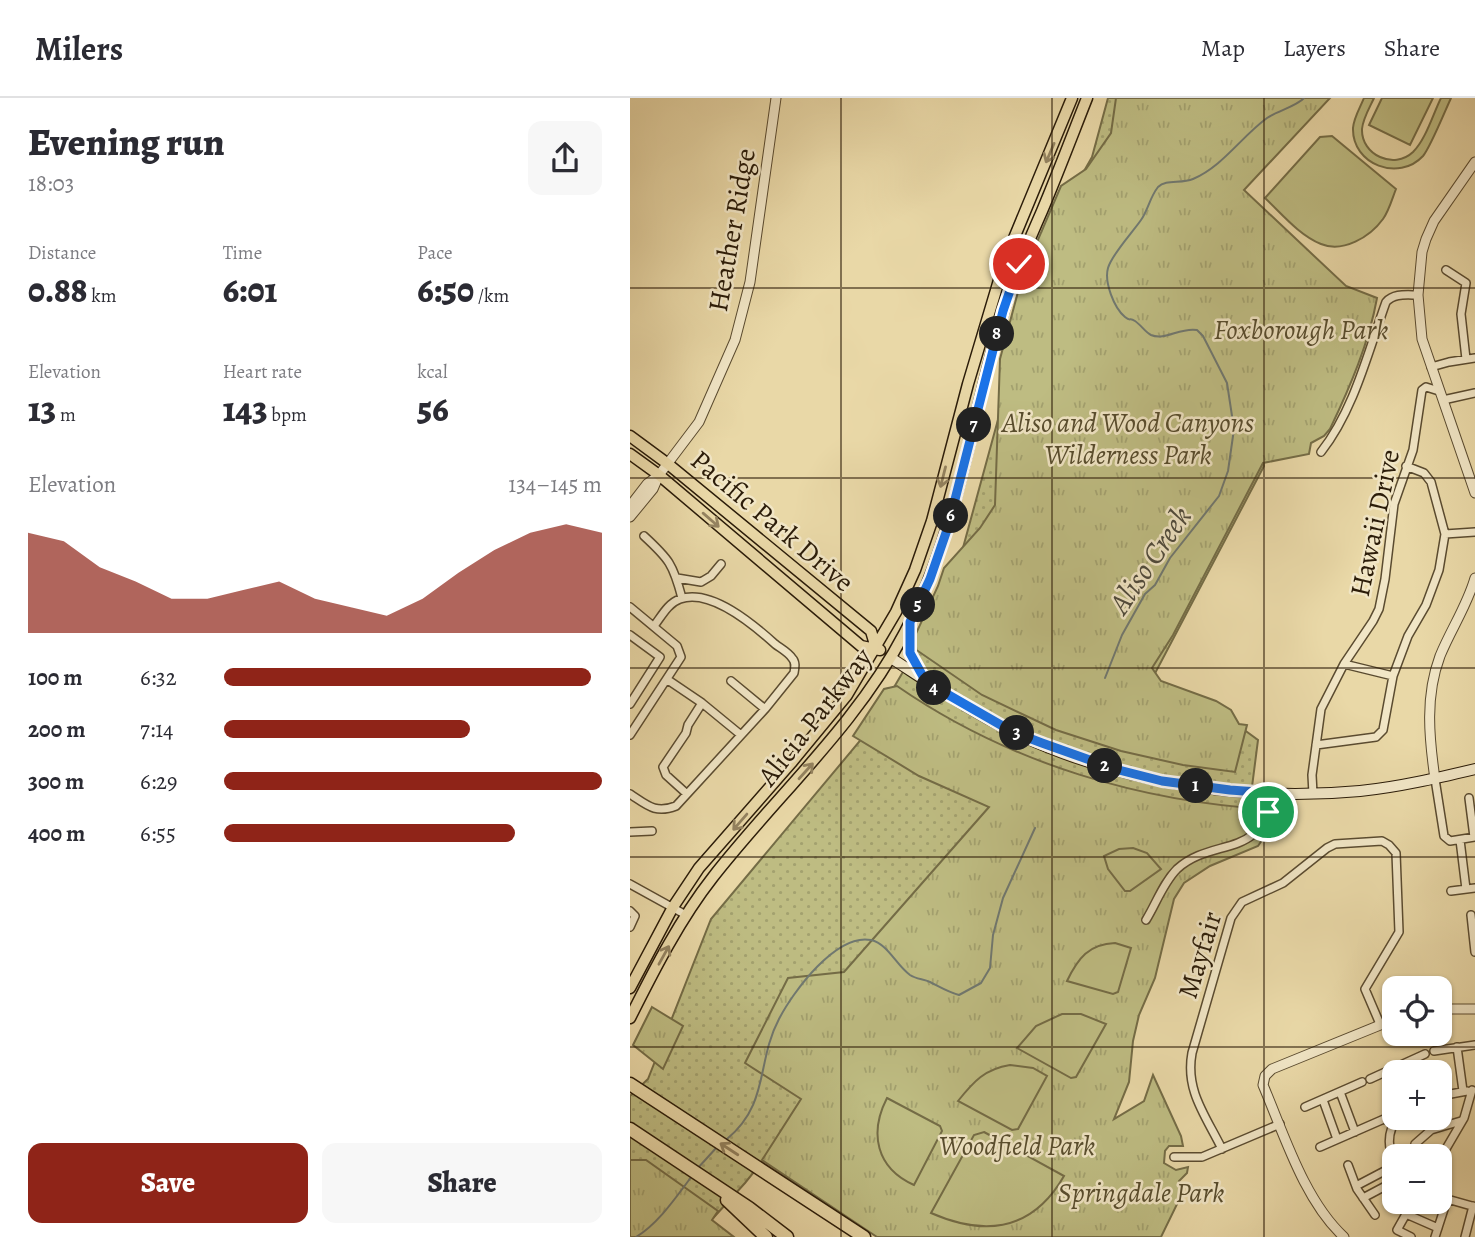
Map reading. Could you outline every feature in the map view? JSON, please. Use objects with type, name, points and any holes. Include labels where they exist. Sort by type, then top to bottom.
[{"type":"highway","points":[[630,1084],[864,1237]]},
{"type":"highway","points":[[634,1131],[712,1184],[746,1213],[766,1237]]},
{"type":"highway","points":[[770,1176],[851,1237]]},
{"type":"highway","points":[[746,1213],[787,1237]]},
{"type":"main road","name":"Alicia Parkway","points":[[630,988],[673,907],[699,868],[821,729],[847,695],[900,605],[920,555],[1005,260],[1072,98]]},
{"type":"main road","name":"Alicia Parkway","points":[[630,1018],[686,915],[720,869],[827,747],[864,700],[910,622],[930,579],[948,527],[1003,311],[1019,264],[1087,98]]},
{"type":"main road","name":"Pacific Park Drive","points":[[630,436],[668,464],[871,631],[876,648]]},
{"type":"main road","name":"Pacific Park Drive","points":[[630,454],[659,475],[861,646],[876,648],[977,713],[1032,740],[1115,769],[1162,781],[1267,792],[1313,794],[1371,790],[1475,769]]},
{"type":"main road","points":[[910,622],[908,648],[926,682]]},
{"type":"street","name":"Heather Ridge","points":[[630,506],[647,484],[659,475],[699,422],[734,340],[744,312],[750,282],[776,98]]},
{"type":"street","points":[[1475,162],[1434,221],[1426,239],[1422,252],[1418,295],[1422,339],[1475,493]]},
{"type":"street","points":[[1446,270],[1475,286]]},
{"type":"street","points":[[1466,283],[1461,314],[1466,359]]},
{"type":"street","points":[[1321,452],[1334,435],[1356,386],[1386,302],[1397,295],[1418,295]]},
{"type":"street","points":[[1431,367],[1475,358]]},
{"type":"street","name":"Hawaii Drive","points":[[1313,794],[1321,709],[1379,609],[1394,505],[1413,450],[1422,390],[1426,387],[1441,395]]},
{"type":"street","points":[[1441,395],[1475,393]]},
{"type":"street","points":[[1316,746],[1376,737],[1383,730],[1393,676],[1408,636],[1426,605],[1438,570],[1445,534],[1431,482],[1424,473],[1406,466]]},
{"type":"street","name":"Heather Ridge","points":[[630,517],[653,489],[659,475]]},
{"type":"street","points":[[1445,534],[1475,532]]},
{"type":"street","points":[[643,536],[668,559],[682,598]]},
{"type":"street","points":[[677,578],[701,582],[711,576],[721,564]]},
{"type":"street","points":[[1469,798],[1475,837],[1450,841],[1442,833],[1429,739],[1429,702],[1440,657],[1463,611],[1475,578]]},
{"type":"street","points":[[630,794],[652,808],[665,810],[676,806],[791,679],[795,666],[791,657],[736,613],[704,600],[682,598],[670,605],[654,626]]},
{"type":"street","points":[[630,607],[677,646],[680,652],[678,663],[668,680],[630,735]]},
{"type":"street","points":[[630,635],[659,656],[630,704]]},
{"type":"street","points":[[1345,664],[1393,676]]},
{"type":"street","points":[[668,680],[741,735]]},
{"type":"street","points":[[731,681],[765,709]]},
{"type":"street","points":[[687,794],[666,775],[663,767],[702,703]]},
{"type":"street","points":[[1146,920],[1165,884],[1176,870],[1192,858],[1226,849],[1256,831],[1266,817],[1267,792]]},
{"type":"street","points":[[630,832],[652,831]]},
{"type":"street","points":[[1460,840],[1466,889]]},
{"type":"street","name":"Mayfair","points":[[1222,1149],[1193,1091],[1190,1072],[1192,1053],[1235,909],[1249,897],[1283,883],[1326,848],[1335,844],[1382,841],[1396,853],[1399,932],[1365,989],[1380,1024]]},
{"type":"street","points":[[630,884],[686,915]]},
{"type":"street","points":[[1451,891],[1475,888]]},
{"type":"street","points":[[630,911],[635,916],[630,927]]},
{"type":"street","points":[[1471,915],[1475,952]]},
{"type":"street","points":[[1452,1009],[1475,1010]]},
{"type":"street","points":[[1344,1237],[1323,1212],[1312,1193],[1263,1085],[1265,1076],[1272,1069],[1380,1024]]},
{"type":"street","points":[[1434,1051],[1475,1045]]},
{"type":"street","points":[[1448,1144],[1464,1118],[1470,1090],[1457,1047]]},
{"type":"street","points":[[1412,1060],[1425,1054]]},
{"type":"street","points":[[1305,1107],[1382,1073]]},
{"type":"street","points":[[1452,1094],[1470,1090]]},
{"type":"street","points":[[1340,1092],[1355,1132]]},
{"type":"street","points":[[1323,1100],[1337,1139]]},
{"type":"street","points":[[1320,1147],[1382,1120]]},
{"type":"street","points":[[1415,1144],[1431,1130],[1461,1121]]},
{"type":"street","points":[[1174,1157],[1202,1157],[1280,1124]]},
{"type":"street","points":[[1348,1165],[1356,1186],[1375,1215]]},
{"type":"street","points":[[1356,1186],[1382,1173]]},
{"type":"street","points":[[1363,1198],[1382,1188]]},
{"type":"street","points":[[1452,1201],[1474,1207],[1465,1237]]},
{"type":"street","points":[[1411,1237],[1394,1234],[1406,1214],[1438,1228]]},
{"type":"street","points":[[1435,1237],[1440,1214]]},
{"type":"green space","points":[[1108,98],[1317,98],[1206,234],[1244,358],[1264,466],[1152,679],[1217,710],[1258,740],[1248,818],[818,1092],[745,1183],[696,1237],[630,1237],[630,1096],[648,1079],[711,919],[869,730],[952,588],[1049,233],[1092,157]]},
{"type":"green space","name":"Aliso and Wood Canyons Wilderness Park","points":[[1116,98],[1330,98],[1244,190],[1346,286],[1377,298],[1358,365],[1330,429],[1311,443],[1309,454],[1263,463],[1173,635],[1152,668],[1161,681],[1216,701],[1231,710],[1239,724],[1247,725],[1235,772],[1183,765],[1121,751],[1056,730],[982,695],[915,649],[913,640],[944,568],[980,528],[995,505],[1000,359],[1022,277],[1061,186],[1086,169],[1111,133]]},
{"type":"green space","points":[[1364,98],[1374,98],[1362,129],[1367,146],[1380,157],[1397,160],[1418,147],[1441,98],[1451,98],[1423,156],[1402,168],[1390,168],[1368,160],[1355,141],[1353,128]]},
{"type":"green space","points":[[1382,98],[1433,98],[1410,145],[1369,125]]},
{"type":"green space","points":[[1332,136],[1396,189],[1378,226],[1355,242],[1338,246],[1321,244],[1305,235],[1265,198],[1320,137]]},
{"type":"green space","points":[[897,686],[985,737],[1079,775],[1178,799],[1279,810],[1258,846],[1210,866],[1184,883],[1174,899],[1155,978],[1139,1015],[1129,1082],[1114,1119],[1144,1101],[1153,1075],[1183,1146],[1169,1146],[1165,1151],[1164,1163],[1176,1170],[1188,1167],[1187,1173],[1179,1181],[1182,1194],[1161,1237],[877,1237],[762,1160],[801,1099],[745,1063],[788,978],[844,972],[989,807],[919,776],[853,736],[884,689]]},
{"type":"green space","points":[[1133,848],[1147,853],[1161,869],[1130,891],[1125,891],[1108,869],[1104,856],[1119,849]]},
{"type":"green space","points":[[1115,943],[1131,948],[1118,992],[1113,994],[1067,981],[1075,966],[1091,949]]},
{"type":"green space","points":[[652,1007],[683,1026],[663,1069],[633,1045]]},
{"type":"green space","points":[[1062,1014],[1081,1014],[1106,1024],[1076,1077],[1071,1078],[1017,1048],[1036,1026]]},
{"type":"green space","points":[[1010,1065],[1033,1068],[1047,1076],[1018,1129],[1012,1130],[958,1101],[981,1077]]},
{"type":"green space","points":[[887,1098],[940,1126],[942,1131],[914,1185],[891,1169],[880,1148],[878,1124]]},
{"type":"green space","points":[[984,1132],[1064,1176],[1038,1208],[1023,1218],[1006,1224],[971,1225],[931,1213],[974,1135]]},
{"type":"green space","points":[[630,1160],[646,1160],[718,1211],[712,1220],[734,1237],[630,1237]]},
{"type":"waterway","name":"Aliso Creek","points":[[1105,678],[1122,635],[1145,594],[1155,585],[1170,558],[1219,496],[1228,471],[1234,429],[1227,383],[1203,336],[1197,330],[1156,336],[1127,318],[1117,308],[1111,294],[1107,280],[1110,262],[1143,216],[1158,187],[1165,183],[1193,179],[1214,167],[1267,118],[1304,98]]},
{"type":"waterway","name":"Aliso Creek","points":[[727,1139],[750,1111],[772,1035],[794,994],[817,967],[844,946],[858,940],[877,942],[910,975],[959,995],[981,983],[990,968],[993,935],[1003,898],[1035,828]]},
{"type":"waterway","name":"Aliso Creek","points":[[697,1169],[717,1147]]},
{"type":"waterway","name":"Aliso Creek","points":[[636,1237],[660,1217],[692,1176]]},
{"type":"route","points":[[1019,264],[1003,311],[948,527],[930,579],[910,622],[910,653],[926,682],[1013,732],[1093,762],[1162,781],[1271,793],[1268,812]]},
{"type":"park label","name":"Foxborough Park","points":[[1301,330]]},
{"type":"park label","name":"Woodfield Park","points":[[1017,1146]]},
{"type":"park label","name":"Springdale Park","points":[[1141,1193]]}]
